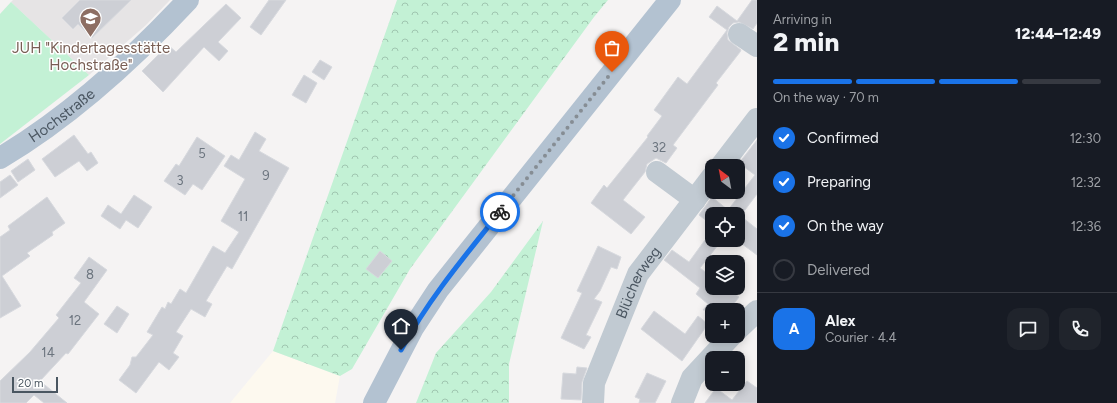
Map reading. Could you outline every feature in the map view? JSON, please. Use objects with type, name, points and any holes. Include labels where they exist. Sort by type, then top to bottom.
[{"type":"main road","name":"Hochstraße","points":[[0,158],[53,123],[90,94],[150,40],[188,0]]},
{"type":"main road","points":[[374,403],[413,328],[438,290],[670,0]]},
{"type":"street","points":[[726,159],[757,119]]},
{"type":"street","points":[[656,172],[694,200]]},
{"type":"street","name":"Blücherweg","points":[[593,403],[594,383],[638,274],[705,186]]},
{"type":"street","points":[[745,323],[757,311]]},
{"type":"street","points":[[682,403],[692,378],[724,343]]},
{"type":"shaded area","name":"JUH \"Kindertagesstätte Hochstraße\"","points":[[13,0],[170,0],[146,25],[89,75],[11,2]]},
{"type":"shaded area","points":[[273,351],[340,376],[335,403],[230,403]]},
{"type":"green space","points":[[397,0],[608,0],[410,269],[352,369],[340,376],[273,351]]},
{"type":"green space","points":[[11,2],[89,75],[0,144],[0,14]]},
{"type":"green space","points":[[543,221],[509,364],[509,403],[416,403],[436,353],[491,292]]},
{"type":"building","points":[[80,0],[131,0],[92,38],[78,24],[73,29],[62,18]]},
{"type":"building","points":[[269,0],[286,0],[261,35],[250,27]]},
{"type":"building","points":[[752,0],[757,0],[757,23],[753,29],[739,22],[733,23],[729,27],[727,33],[728,40],[741,50],[740,52],[716,83],[718,85],[673,145],[677,148],[666,163],[656,158],[647,164],[645,172],[623,200],[645,217],[631,234],[591,203],[604,185],[607,188],[648,137],[647,136],[662,116],[654,110],[678,77],[687,84],[727,30],[709,17],[717,6],[737,21]]},
{"type":"building","points":[[226,4],[241,18],[218,42],[228,51],[219,61],[204,47],[163,92],[142,71],[168,45],[176,52]]},
{"type":"building","points":[[320,60],[332,67],[324,80],[312,72]]},
{"type":"building","points":[[304,75],[317,83],[306,103],[292,95]]},
{"type":"building","points":[[255,132],[266,139],[259,151],[289,168],[232,269],[227,266],[206,301],[212,304],[205,317],[191,309],[176,332],[183,336],[173,353],[179,357],[169,370],[159,362],[136,393],[119,380],[130,365],[132,357],[136,357],[153,335],[147,332],[162,307],[165,309],[168,302],[171,304],[180,289],[186,293],[213,246],[225,253],[239,232],[221,221],[245,179],[224,166],[231,155],[239,160]]},
{"type":"building","points":[[74,135],[88,154],[91,152],[98,163],[87,171],[79,161],[55,177],[42,159]]},
{"type":"building","points":[[197,137],[225,156],[202,190],[193,184],[185,195],[164,181],[176,164],[179,166]]},
{"type":"building","points":[[757,140],[757,194],[745,210],[745,207],[730,207],[736,199],[745,199],[745,188],[755,175],[745,168],[745,159],[742,159]]},
{"type":"building","points":[[28,159],[35,170],[18,182],[11,171]]},
{"type":"building","points":[[10,175],[18,185],[0,198],[0,182]]},
{"type":"building","points":[[134,195],[152,207],[138,228],[126,220],[120,229],[101,216],[108,205],[121,214]]},
{"type":"building","points":[[47,197],[65,223],[52,232],[53,235],[27,253],[30,256],[2,276],[21,306],[0,318],[0,237],[10,230],[8,226]]},
{"type":"building","points":[[711,199],[714,199],[724,207],[705,207],[705,220],[699,215]]},
{"type":"building","points":[[745,220],[757,229],[757,255],[745,246]]},
{"type":"building","points":[[705,240],[705,247],[716,247],[710,255],[705,255],[705,262],[700,268],[705,272],[705,295],[736,295],[739,297],[734,303],[707,303],[696,294],[700,288],[664,260],[672,250],[689,262]]},
{"type":"building","points":[[598,246],[621,257],[617,269],[611,267],[600,291],[594,299],[602,302],[586,335],[591,337],[584,349],[561,338],[582,293],[577,291]]},
{"type":"building","points":[[380,251],[392,261],[378,278],[366,269]]},
{"type":"building","points":[[89,257],[107,270],[84,302],[99,314],[68,354],[66,353],[40,381],[67,403],[44,403],[34,395],[26,403],[0,403],[0,381],[30,352],[59,318],[56,315],[81,283],[74,278]]},
{"type":"building","points":[[117,306],[129,314],[117,333],[104,324]]},
{"type":"building","points":[[654,311],[685,334],[698,316],[705,322],[705,328],[682,361],[641,329]]},
{"type":"building","points":[[577,367],[587,368],[582,382],[581,400],[561,399],[563,373],[576,374]]},
{"type":"building","points":[[647,373],[666,381],[655,403],[639,403],[640,399],[635,397]]},
{"type":"building","points":[[747,381],[757,388],[757,403],[705,403],[714,391],[720,391],[732,400],[739,391],[745,391],[745,384]]},
{"type":"way so far","points":[[500,212],[612,72]]},
{"type":"place","name":"JUH \"Kindertagesstätte Hochstraße\"","points":[[91,38]]},
{"type":"route","points":[[401,350],[413,328],[438,290],[500,212]]}]
